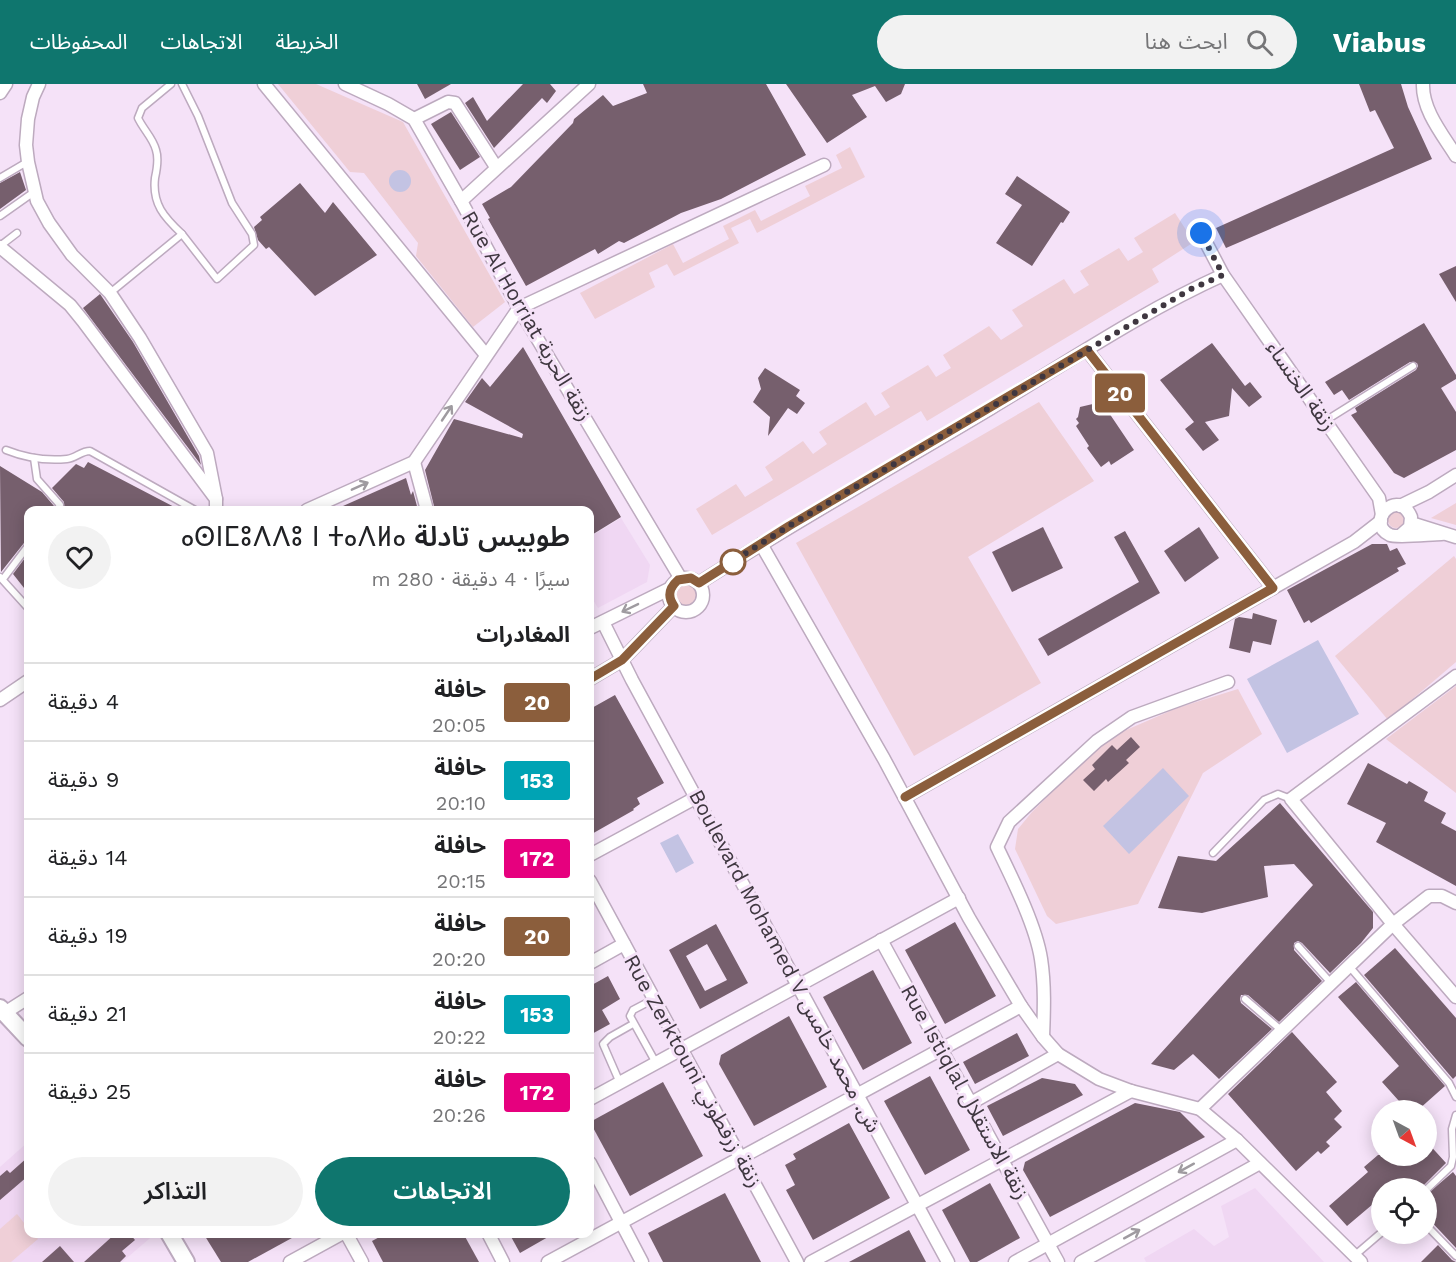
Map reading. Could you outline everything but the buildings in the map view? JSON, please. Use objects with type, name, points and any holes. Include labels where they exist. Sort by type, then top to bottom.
[{"type":"main road","points":[[3,1010],[24,1034]]},
{"type":"main road","points":[[174,1238],[186,1262]]},
{"type":"street","points":[[0,93],[6,84]]},
{"type":"street","points":[[39,84],[33,97],[28,119],[26,145],[37,201],[49,224],[72,255],[110,293],[140,338],[207,453],[216,504]]},
{"type":"street","points":[[264,84],[486,355]]},
{"type":"street","points":[[345,84],[414,119],[448,102],[455,103],[496,167]]},
{"type":"street","points":[[1423,84],[1428,110],[1456,156]]},
{"type":"street","points":[[461,201],[580,87]]},
{"type":"street","name":"Rue Al Horriat زنقة الحرية","points":[[414,119],[519,308],[681,579]]},
{"type":"street","points":[[315,506],[414,462],[519,308],[824,165]]},
{"type":"street","name":"زنقة الخنساء","points":[[1201,233],[1223,275],[1379,498]]},
{"type":"street","points":[[0,247],[70,305],[216,504]]},
{"type":"street","points":[[699,583],[1087,350],[1191,289],[1223,275]]},
{"type":"street","points":[[1087,350],[1273,588]]},
{"type":"street","points":[[414,462],[426,506]]},
{"type":"street","points":[[905,797],[1354,542],[1381,518],[1387,508],[1429,492],[1456,475]]},
{"type":"street","points":[[1401,535],[1408,530],[1411,520],[1429,492]]},
{"type":"street","points":[[1388,534],[1384,530],[1379,498],[1407,510],[1411,520],[1442,534],[1456,537]]},
{"type":"street","points":[[1354,542],[1388,534],[1442,534]]},
{"type":"street","points":[[761,544],[905,797],[959,898],[1021,1006],[1043,1037],[1058,1054],[1099,1079],[1131,1091],[1200,1109],[1237,1140],[1357,1259]]},
{"type":"street","points":[[594,626],[671,588],[681,579],[691,578],[699,583],[703,599],[697,608],[682,611],[670,601],[671,588]]},
{"type":"street","points":[[594,677],[622,660],[674,606]]},
{"type":"street","name":"Boulevard Mohamed V ش. محمد خامس","points":[[603,622],[948,1262]]},
{"type":"street","points":[[1456,676],[1291,799],[1456,997]]},
{"type":"street","points":[[1043,1037],[1045,1001],[1037,942],[997,847],[1009,822],[1097,741],[1132,717],[1227,682]]},
{"type":"street","points":[[0,700],[24,684]]},
{"type":"street","points":[[594,853],[697,797]]},
{"type":"street","name":"Rue Zerktouni زنقة زرقطوني","points":[[594,888],[797,1262]]},
{"type":"street","points":[[1200,1109],[1393,924],[1429,896],[1442,896],[1456,903]]},
{"type":"street","points":[[594,1097],[959,898]]},
{"type":"street","name":"Rue Istiqlal زنقة الاستقلال","points":[[881,940],[1058,1262]]},
{"type":"street","points":[[594,961],[624,944]]},
{"type":"street","points":[[3,1010],[24,1000]]},
{"type":"street","points":[[594,1237],[1021,1006]]},
{"type":"street","points":[[971,1103],[1058,1054]]},
{"type":"street","points":[[811,1262],[1131,1091]]},
{"type":"street","points":[[1015,1262],[1237,1140]]},
{"type":"street","points":[[1081,1262],[1260,1163]]},
{"type":"street","points":[[594,1171],[642,1262]]},
{"type":"street","points":[[173,1238],[176,1262]]},
{"type":"street","points":[[290,1262],[336,1238]]},
{"type":"street","points":[[348,1238],[362,1262]]},
{"type":"street","points":[[491,1238],[503,1262]]},
{"type":"street","points":[[548,1262],[592,1238]]},
{"type":"lane","points":[[171,84],[142,108],[138,118],[156,150],[158,166],[155,193],[165,218],[182,234],[217,279],[255,242],[232,203],[198,116],[182,84]]},
{"type":"lane","points":[[0,178],[28,162]]},
{"type":"lane","points":[[0,216],[34,191]]},
{"type":"lane","points":[[0,247],[17,233]]},
{"type":"lane","points":[[110,293],[182,234]]},
{"type":"lane","points":[[1325,421],[1413,366]]},
{"type":"lane","points":[[6,450],[34,458],[70,459],[83,451],[90,451],[188,506]]},
{"type":"lane","points":[[34,458],[37,479],[59,506]]},
{"type":"lane","points":[[24,551],[1,578],[24,604]]},
{"type":"lane","points":[[1213,853],[1264,800],[1278,794],[1291,799]]},
{"type":"lane","points":[[1298,946],[1332,983]]},
{"type":"lane","points":[[1349,966],[1449,1083],[1456,1097]]},
{"type":"lane","points":[[654,999],[631,1012],[630,1016],[656,1063]]},
{"type":"lane","points":[[1245,999],[1281,1030]]},
{"type":"lane","points":[[620,1083],[603,1044],[610,1037],[633,1024]]},
{"type":"lane","points":[[1437,1179],[1451,1166],[1452,1129],[1456,1115]]},
{"type":"lane","points":[[1437,1236],[1456,1256]]},
{"type":"lane","points":[[1357,1259],[1371,1244]]},
{"type":"shaded area","points":[[278,84],[316,84],[403,122],[505,302],[473,327],[416,256],[418,243],[364,173],[350,172]]},
{"type":"shaded area","points":[[850,147],[865,177],[757,233],[750,219],[731,228],[739,243],[674,276],[667,264],[649,273],[655,287],[595,319],[580,293],[673,244],[683,263],[729,239],[723,226],[755,210],[761,221],[810,196],[805,186],[842,168],[836,155]]},
{"type":"shaded area","points":[[1175,213],[1194,242],[1152,269],[1159,282],[927,421],[921,411],[712,535],[696,509],[736,484],[745,497],[773,480],[765,467],[803,441],[813,454],[827,444],[819,432],[866,402],[875,416],[890,407],[881,393],[928,365],[936,377],[951,368],[943,355],[989,326],[1001,340],[1023,326],[1012,310],[1064,279],[1074,294],[1089,285],[1080,271],[1119,248],[1128,261],[1143,252],[1134,238]]},
{"type":"shaded area","points":[[1039,402],[1094,481],[968,557],[1041,683],[914,756],[796,543]]},
{"type":"shaded area","points":[[1456,503],[1456,525],[1431,518]]},
{"type":"shaded area","points":[[1396,512],[1402,514],[1404,520],[1402,526],[1396,528],[1390,526],[1388,520],[1390,514]]},
{"type":"shaded area","points":[[621,518],[650,565],[647,582],[598,608],[594,602],[594,535]]},
{"type":"shaded area","points":[[1454,556],[1456,559],[1456,662],[1388,720],[1335,656]]},
{"type":"shaded area","points":[[686,584],[694,587],[697,595],[694,603],[686,606],[678,603],[675,595],[678,587]]},
{"type":"shaded area","points":[[1456,686],[1456,793],[1386,739]]},
{"type":"shaded area","points":[[1238,689],[1262,734],[1203,773],[1138,904],[1056,924],[1047,916],[1015,849],[1018,829],[1081,763],[1117,734],[1177,708]]},
{"type":"shaded area","points":[[24,1146],[24,1238],[150,1238],[122,1262],[0,1262],[0,1167]]},
{"type":"shaded area","points":[[1255,1188],[1324,1262],[1146,1262],[1144,1258],[1194,1229],[1214,1246],[1229,1237],[1221,1206]]},
{"type":"shaded area","points":[[17,1214],[24,1223],[24,1238],[38,1239],[11,1262],[0,1262],[0,1229]]},
{"type":"water","points":[[400,170],[408,173],[411,181],[408,189],[400,192],[392,189],[389,181],[392,173]]},
{"type":"water","points":[[1318,640],[1359,714],[1287,753],[1247,679]]},
{"type":"water","points":[[1163,768],[1189,796],[1129,854],[1103,826]]},
{"type":"water","points":[[678,834],[694,863],[676,873],[660,843]]},
{"type":"bus line","name":"20","points":[[594,677],[622,660],[674,606],[669,594],[678,580],[691,578],[699,583],[789,526],[1087,350],[1273,588],[905,797]]},
{"type":"route","points":[[733,562],[730,563],[1191,289],[1223,275],[1201,233]]}]
